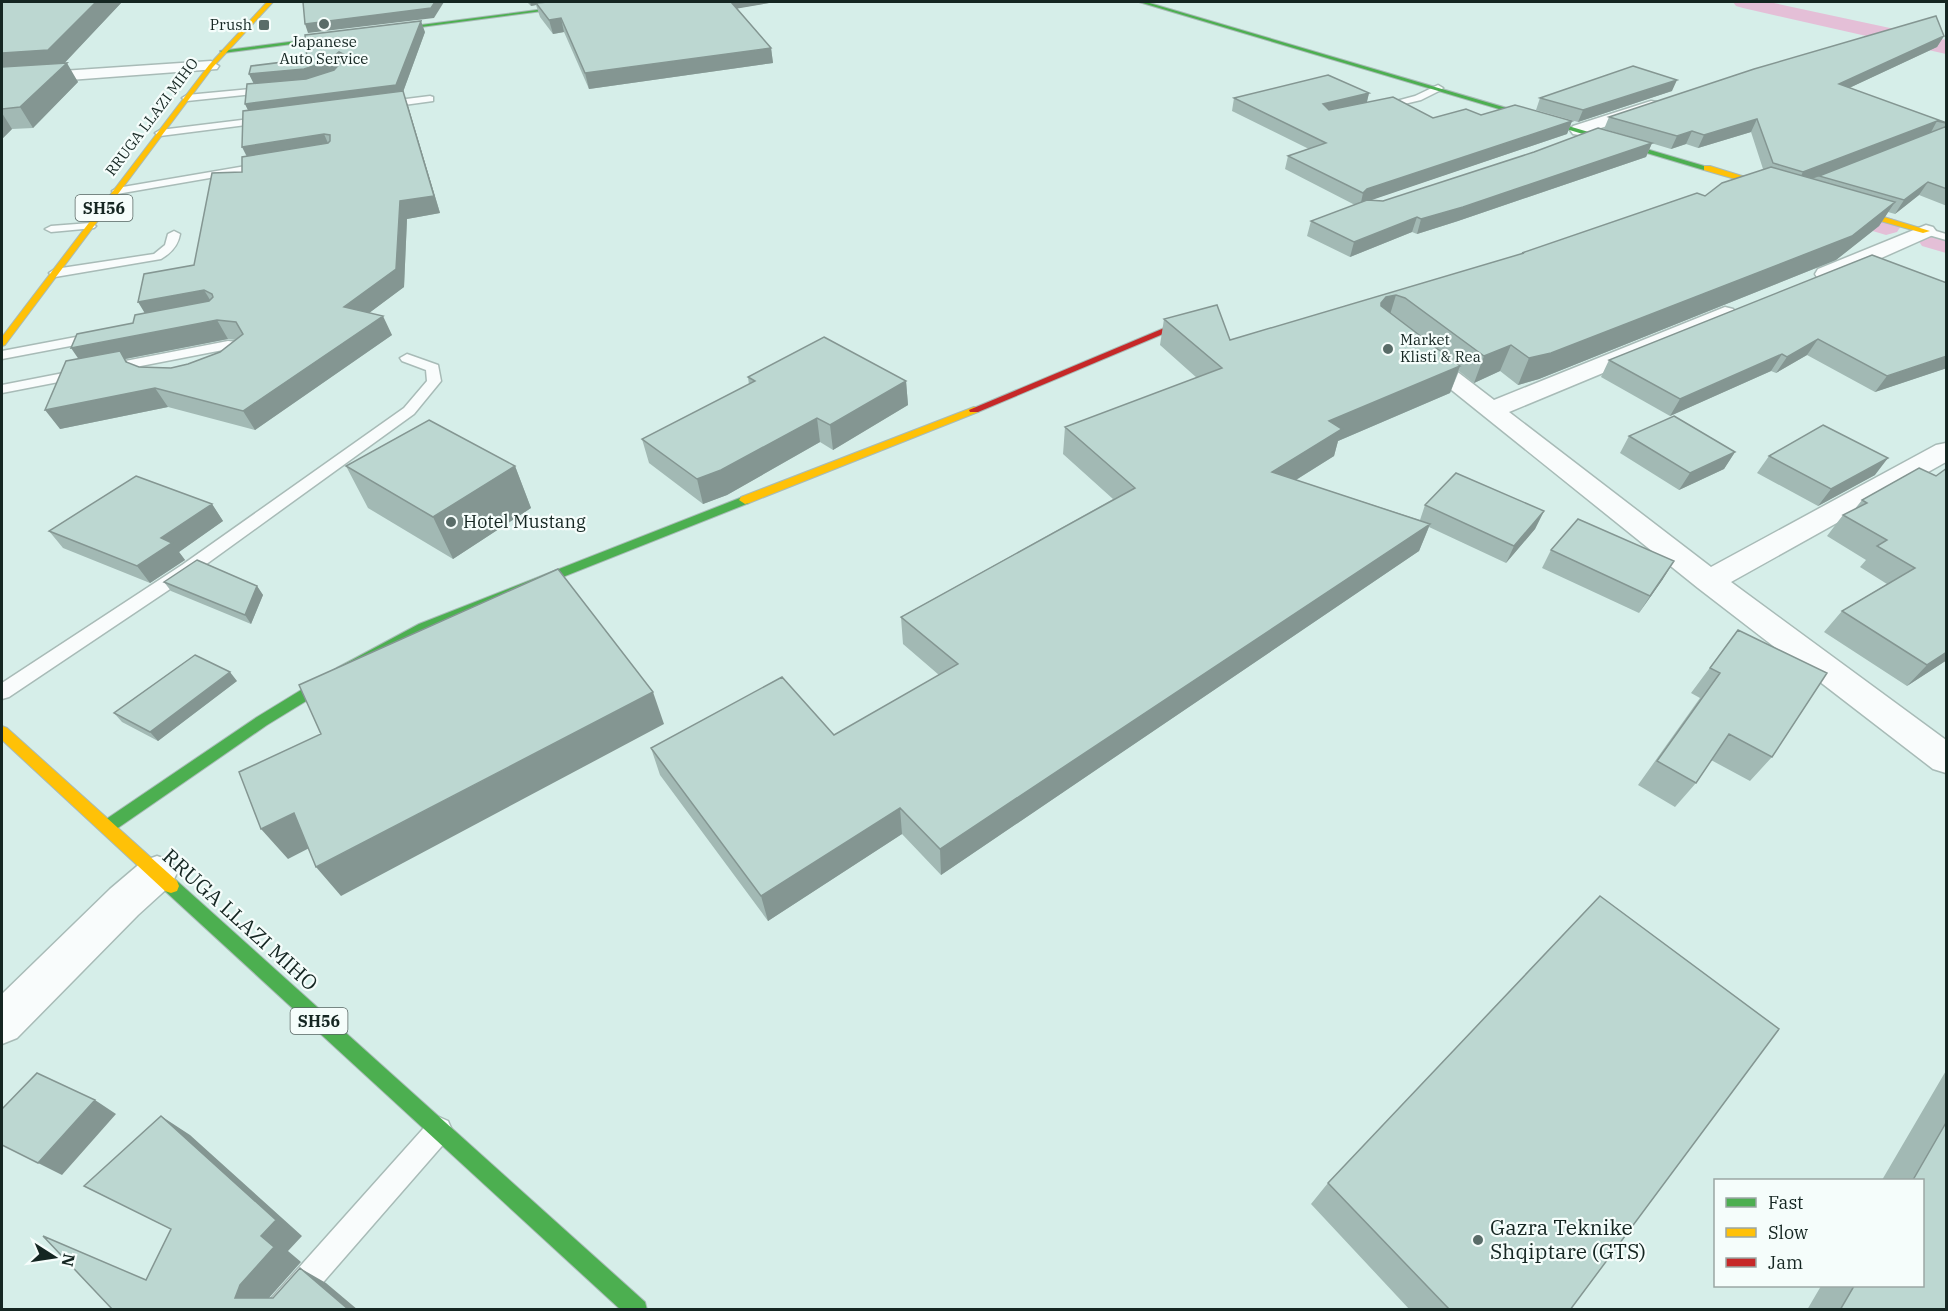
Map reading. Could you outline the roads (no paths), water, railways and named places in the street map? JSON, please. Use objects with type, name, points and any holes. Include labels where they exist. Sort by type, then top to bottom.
[{"type":"street","name":"RRUGA LLAZI MIHO","points":[[2,343],[211,66],[270,2]]},
{"type":"street","points":[[223,51],[608,2]]},
{"type":"street","points":[[1142,2],[1801,195]]},
{"type":"street","points":[[2,80],[153,65],[211,66]]},
{"type":"street","points":[[1561,145],[1585,132],[1666,101]]},
{"type":"street","points":[[1824,201],[1936,234]]},
{"type":"street","points":[[1809,281],[1936,234]]},
{"type":"street","points":[[1491,410],[1747,306]]},
{"type":"street","points":[[107,827],[172,780],[361,660],[424,627],[1065,374],[1204,314]]},
{"type":"street","points":[[1397,337],[1709,581],[1939,742]]},
{"type":"street","points":[[1709,581],[1947,451]]},
{"type":"street","name":"RRUGA LLAZI MIHO","points":[[2,732],[637,1310]]},
{"type":"street","points":[[2,1023],[124,902],[157,873]]},
{"type":"lane","points":[[1373,108],[1418,98],[1438,88]]},
{"type":"lane","points":[[187,98],[277,89]]},
{"type":"lane","points":[[371,106],[430,99]]},
{"type":"lane","points":[[160,133],[278,118]]},
{"type":"lane","points":[[117,191],[274,164]]},
{"type":"lane","points":[[51,229],[90,226]]},
{"type":"lane","points":[[55,273],[157,256],[169,249],[174,234]]},
{"type":"lane","points":[[2,356],[114,334]]},
{"type":"lane","points":[[2,389],[228,345],[241,346],[246,351],[232,362]]},
{"type":"lane","points":[[2,692],[188,569],[409,411],[434,381],[433,368],[407,358]]},
{"type":"lane","points":[[139,363],[145,376]]},
{"type":"lane","points":[[280,1310],[439,1130]]},
{"type":"waterway","points":[[1743,2],[1946,47]]},
{"type":"waterway","points":[[1816,205],[1886,226]]},
{"type":"waterway","points":[[1933,240],[1946,244]]},
{"type":"place","name":"Japanese Auto Service","points":[[324,24]]},
{"type":"place","name":"Prush","points":[[264,25]]},
{"type":"place","name":"Market Klisti & Rea","points":[[1388,349]]},
{"type":"place","name":"Hotel Mustang","points":[[451,522]]},
{"type":"place","name":"Gazra Teknike Shqiptare (GTS)","points":[[1478,1240]]}]
